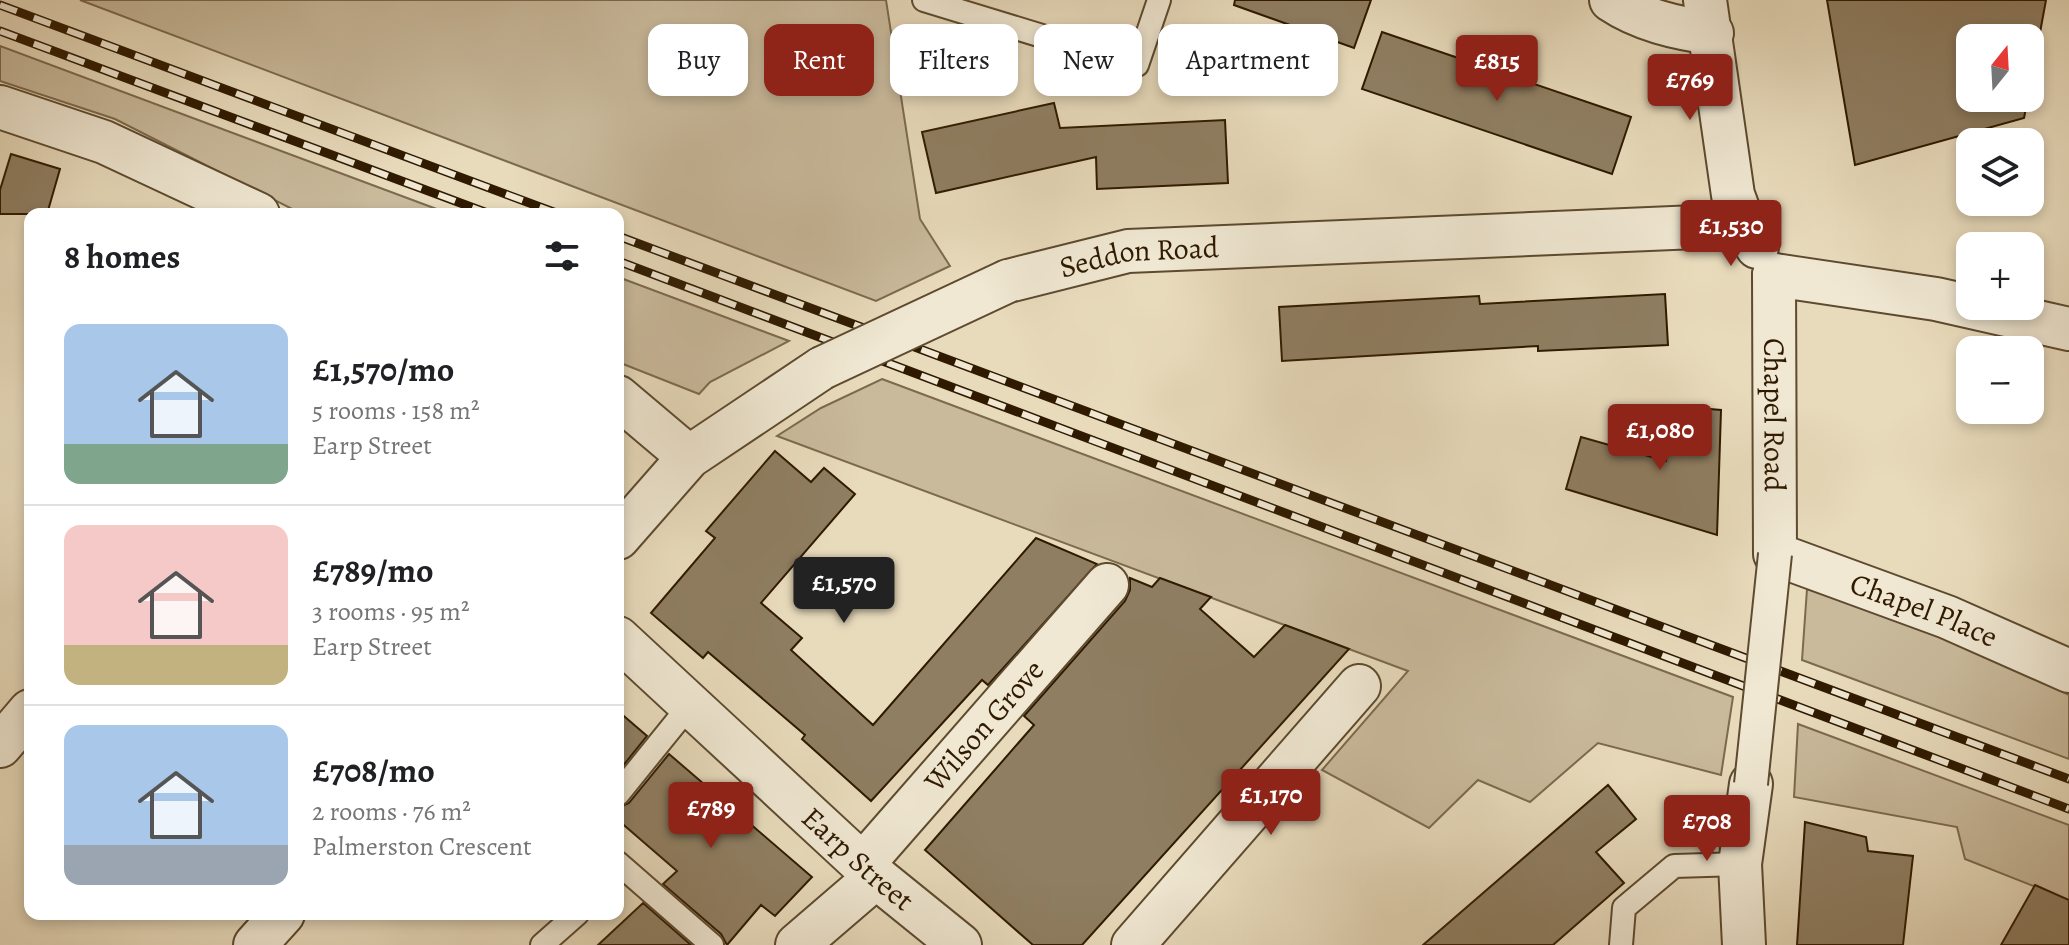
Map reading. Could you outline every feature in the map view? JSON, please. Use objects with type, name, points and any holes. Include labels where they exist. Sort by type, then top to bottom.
[{"type":"street","points":[[1611,0],[1628,11],[1680,29],[1708,17],[1733,195],[1744,225],[1774,275],[1936,299],[2069,329]]},
{"type":"street","points":[[0,107],[104,142],[245,208]]},
{"type":"street","name":"Seddon Road","points":[[624,531],[689,457],[822,368],[1008,281],[1128,251],[1744,225]]},
{"type":"street","name":"Chapel Road","points":[[1774,275],[1775,554]]},
{"type":"street","points":[[624,402],[689,457]]},
{"type":"street","points":[[1744,945],[1740,864],[1775,554]]},
{"type":"street","name":"Chapel Place","points":[[1775,554],[1947,617],[2069,671]]},
{"type":"street","name":"Wilson Grove","points":[[797,945],[869,871],[1107,585]]},
{"type":"street","name":"Earp Street","points":[[624,644],[869,871],[960,945]]},
{"type":"street","points":[[1133,945],[1359,686]]},
{"type":"street","points":[[0,746],[24,718]]},
{"type":"street","points":[[255,945],[278,920]]},
{"type":"lane","points":[[924,0],[1137,65],[1159,0]]},
{"type":"lane","points":[[624,787],[690,705]]},
{"type":"lane","points":[[1621,945],[1624,908],[1674,866],[1740,864]]},
{"type":"lane","points":[[624,873],[712,945]]},
{"type":"lane","points":[[542,945],[570,920]]},
{"type":"shaded area","points":[[80,0],[886,0],[890,26],[890,96],[901,96],[920,219],[950,266],[876,301]]},
{"type":"shaded area","points":[[0,46],[434,208],[290,208],[115,119],[0,81]]},
{"type":"shaded area","points":[[624,279],[789,341],[710,382],[699,394],[624,364]]},
{"type":"shaded area","points":[[882,379],[1733,697],[1721,775],[1598,743],[1530,802],[1478,780],[1429,828],[1322,770],[1408,671],[777,436],[821,408]]},
{"type":"shaded area","points":[[1807,589],[1971,644],[2069,695],[2069,759],[1802,660]]},
{"type":"shaded area","points":[[1798,724],[2069,825],[2069,900],[1965,859],[1957,827],[1794,797]]},
{"type":"building","points":[[1235,0],[1371,0],[1354,48],[1338,42],[1338,24],[1287,24],[1234,5]]},
{"type":"building","points":[[1827,0],[2046,0],[2042,24],[1956,24],[1956,112],[2025,112],[2024,118],[1988,128],[1956,128],[1956,137],[1855,165]]},
{"type":"building","points":[[1382,32],[1631,117],[1612,174],[1362,89]]},
{"type":"building","points":[[1054,103],[1060,128],[1225,120],[1228,183],[1097,189],[1096,157],[936,193],[922,132]]},
{"type":"building","points":[[11,154],[60,169],[49,208],[24,208],[24,214],[0,214],[0,190]]},
{"type":"building","points":[[1665,294],[1668,345],[1538,351],[1538,346],[1282,361],[1279,307],[1479,296],[1480,304]]},
{"type":"building","points":[[1673,406],[1721,410],[1717,535],[1566,489],[1581,437],[1666,461]]},
{"type":"building","points":[[775,451],[811,482],[824,468],[855,494],[761,603],[802,638],[791,650],[873,725],[1036,538],[1097,564],[988,685],[982,680],[871,801],[802,739],[805,735],[708,652],[703,658],[651,613],[715,538],[706,531]]},
{"type":"building","points":[[1130,578],[1152,587],[1160,578],[1211,597],[1200,609],[1254,657],[1285,625],[1349,649],[1082,945],[1033,945],[925,850],[1034,725],[1024,716],[1125,601],[1130,590]]},
{"type":"building","points":[[624,716],[647,736],[624,765]]},
{"type":"building","points":[[669,754],[812,877],[775,916],[761,905],[727,945],[721,934],[663,884],[677,871],[624,825],[624,805]]},
{"type":"building","points":[[1608,785],[1636,819],[1596,852],[1624,883],[1553,945],[1423,945]]},
{"type":"building","points":[[1805,822],[1866,837],[1868,851],[1913,856],[1903,945],[1797,945]]},
{"type":"building","points":[[2035,885],[2069,900],[2069,945],[2001,945]]},
{"type":"building","points":[[643,903],[691,945],[598,945]]},
{"type":"railway","points":[[0,5],[543,208]]},
{"type":"railway","points":[[0,31],[474,208]]},
{"type":"railway","points":[[624,238],[2069,779]]},
{"type":"railway","points":[[624,263],[2069,809]]}]
